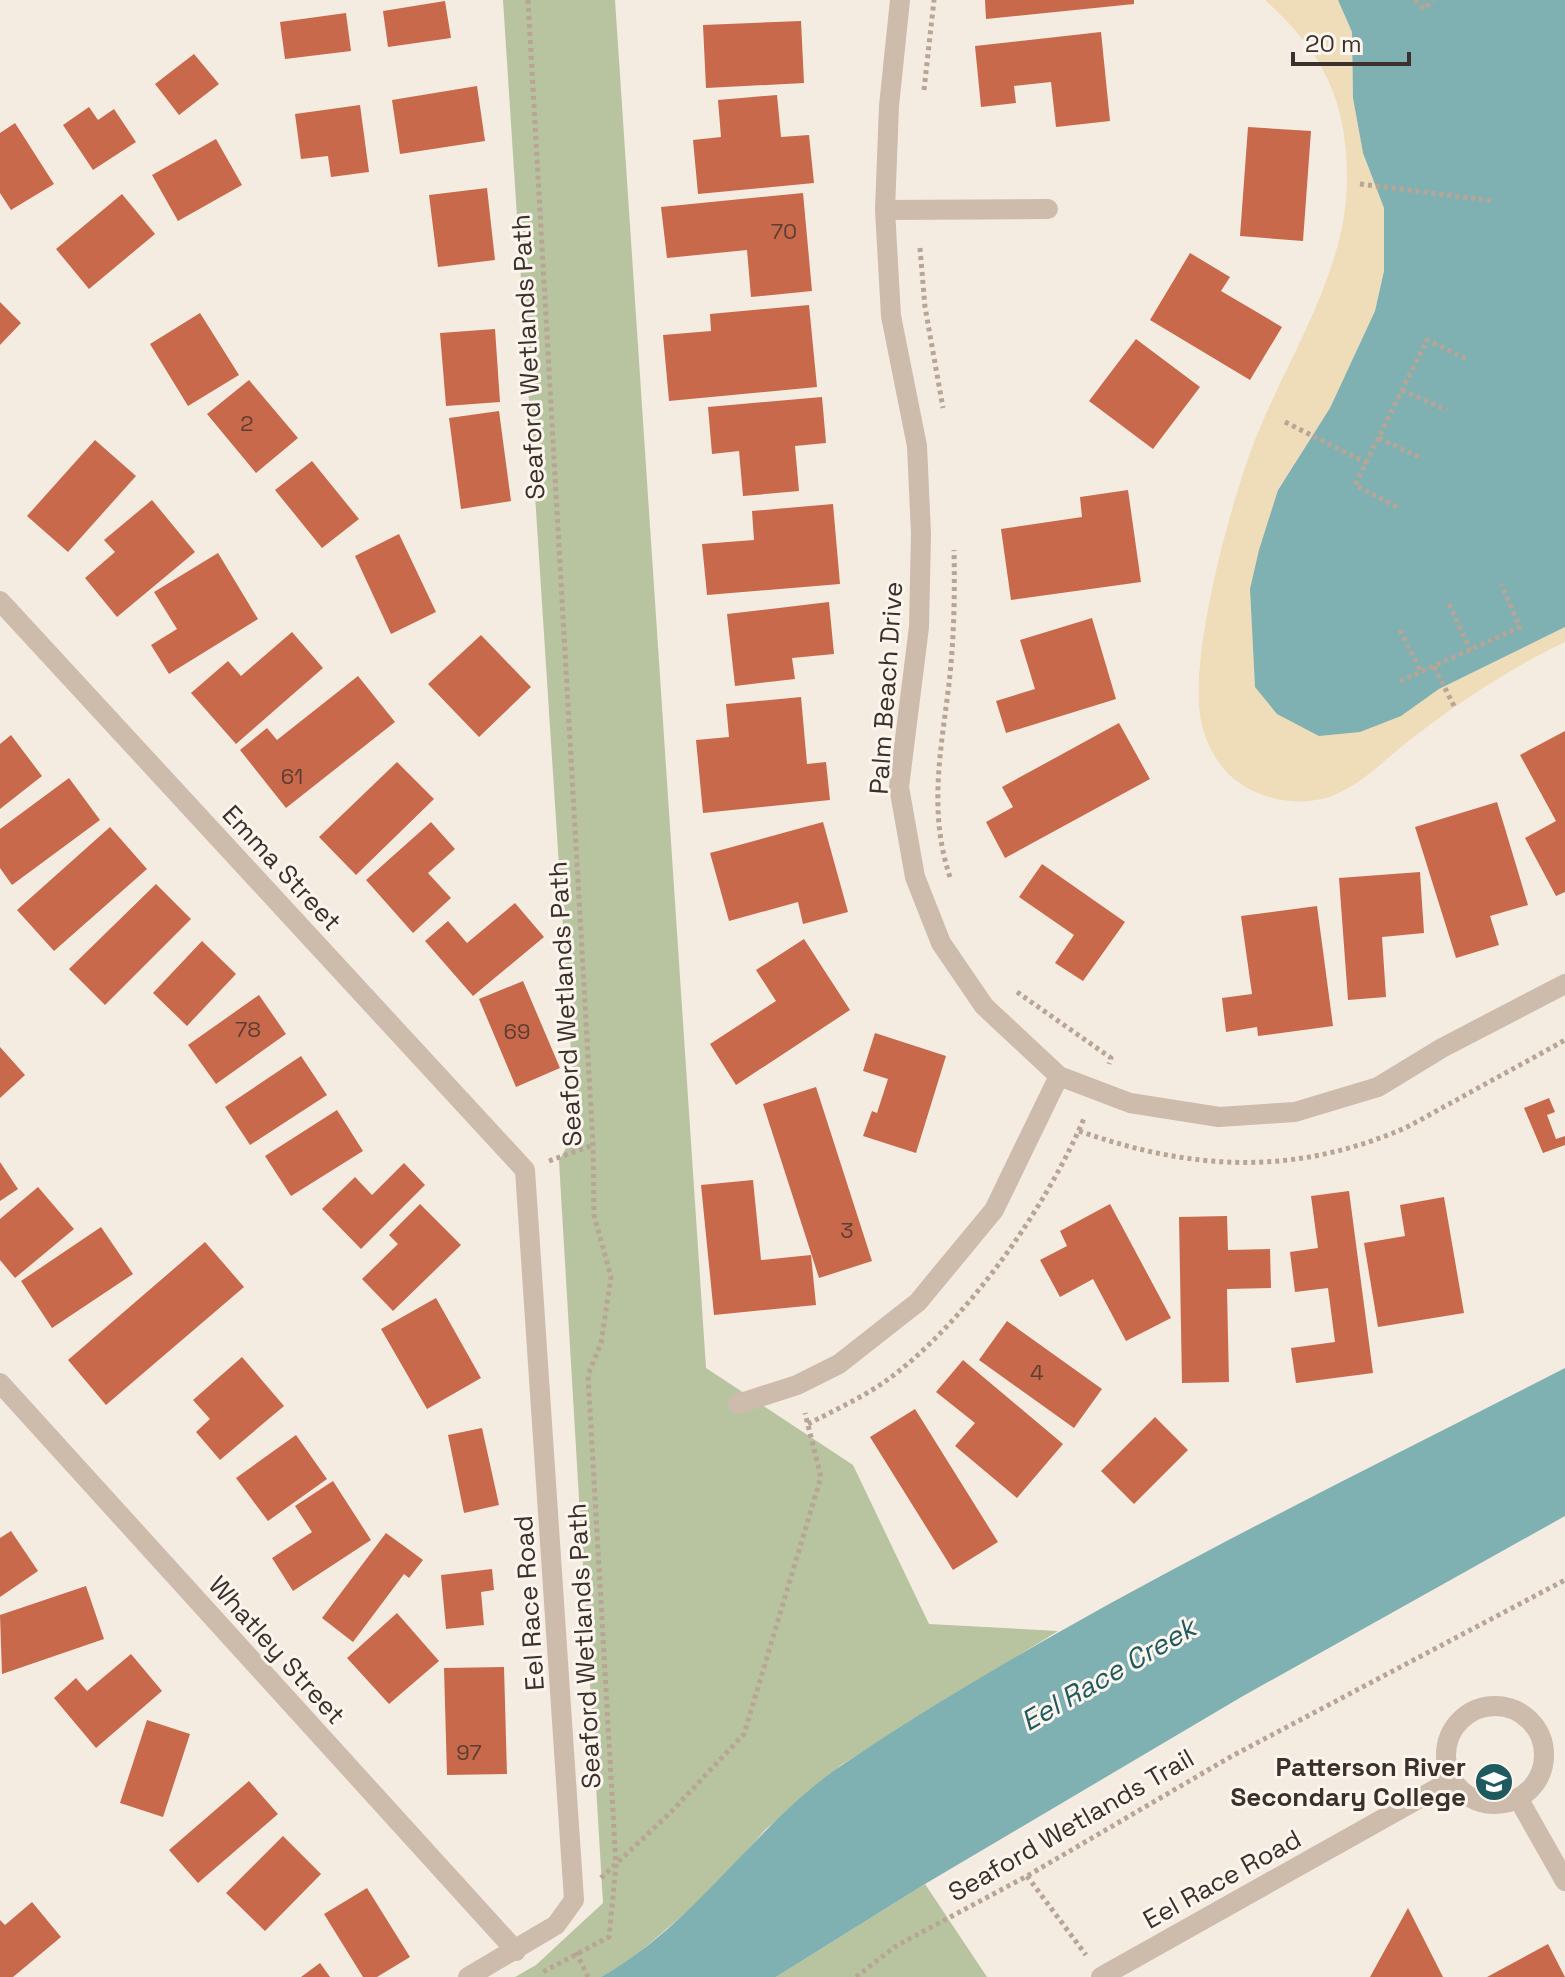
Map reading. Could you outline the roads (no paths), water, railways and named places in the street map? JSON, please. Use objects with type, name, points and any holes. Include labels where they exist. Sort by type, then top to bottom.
[{"type":"street","name":"Palm Beach Drive","points":[[900,0],[889,106],[885,210],[891,316],[917,446],[921,534],[919,627],[899,787],[915,877],[941,943],[984,1006],[1059,1076],[1130,1103],[1204,1115],[1295,1112],[1378,1087],[1442,1048],[1565,984]]},
{"type":"street","points":[[885,210],[1048,209]]},
{"type":"street","name":"Emma Street","points":[[0,601],[525,1170]]},
{"type":"street","points":[[738,1404],[797,1385],[839,1364],[918,1302],[994,1210],[1059,1076]]},
{"type":"street","name":"Eel Race Road","points":[[516,1951],[556,1925],[574,1900],[525,1170]]},
{"type":"street","name":"Whatley Street","points":[[0,1383],[516,1951]]},
{"type":"street","points":[[1483,1708],[1510,1709],[1532,1723],[1541,1738],[1544,1756],[1535,1783],[1518,1798],[1502,1804],[1483,1803],[1465,1794],[1452,1780],[1446,1752],[1455,1727],[1467,1715],[1483,1708]]},
{"type":"street","name":"Eel Race Road","points":[[1096,1972],[1452,1780]]},
{"type":"street","points":[[1518,1798],[1565,1881]]},
{"type":"street","points":[[468,1977],[516,1951]]},
{"type":"water","points":[[1338,0],[1565,0],[1565,627],[1439,689],[1401,716],[1360,732],[1319,736],[1277,714],[1255,687],[1250,589],[1278,490],[1330,408],[1375,311],[1384,271],[1384,208],[1363,153],[1353,98],[1352,32]]},
{"type":"water","name":"Eel Race Creek","points":[[1565,1368],[1565,1516],[1243,1696],[925,1884],[776,1977],[601,1977],[668,1929],[813,1787],[931,1708],[1199,1555]]},
{"type":"place","name":"Patterson River Secondary College","points":[[1494,1782]]}]
